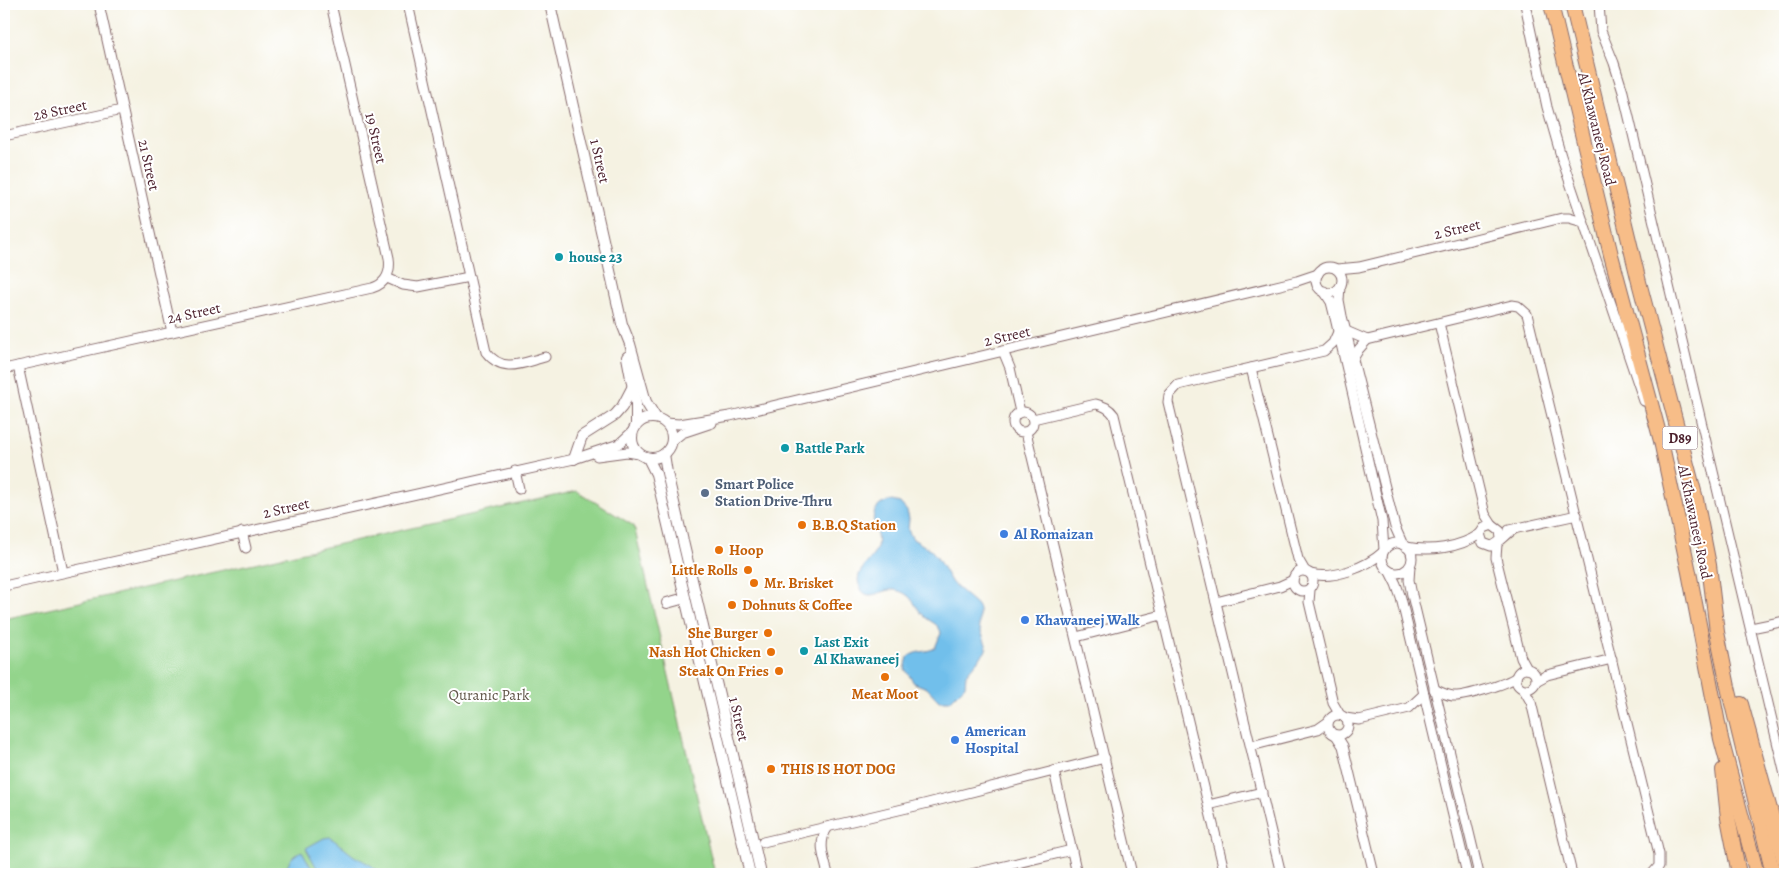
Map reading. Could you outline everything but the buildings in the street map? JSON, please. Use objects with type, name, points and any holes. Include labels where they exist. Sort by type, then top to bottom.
[{"type":"highway","name":"Al Khawaneej Road","points":[[1551,4],[1600,210],[1661,441],[1689,572],[1721,739],[1757,874]]},
{"type":"highway","name":"Al Khawaneej Road","points":[[1572,4],[1606,152],[1696,499],[1709,565],[1717,632],[1734,714],[1773,874]]},
{"type":"highway","points":[[1717,632],[1732,667],[1743,714],[1785,864]]},
{"type":"highway","points":[[1721,739],[1728,818],[1738,874]]},
{"type":"street","name":"21 Street","points":[[99,4],[172,332]]},
{"type":"street","name":"19 Street","points":[[331,4],[389,258],[390,268],[387,278]]},
{"type":"street","points":[[408,4],[486,352],[500,364],[509,366],[545,358]]},
{"type":"street","name":"1 Street","points":[[550,4],[622,324],[637,412],[634,428]]},
{"type":"street","points":[[1525,4],[1552,128],[1575,202],[1651,424],[1661,441]]},
{"type":"street","points":[[1599,4],[1601,31],[1623,92],[1785,775]]},
{"type":"street","name":"28 Street","points":[[4,136],[122,110]]},
{"type":"street","points":[[1562,218],[1575,202]]},
{"type":"street","name":"2 Street","points":[[1337,269],[1359,267],[1562,218],[1576,219],[1582,222]]},
{"type":"street","name":"2 Street","points":[[1341,284],[1359,267]]},
{"type":"street","points":[[1467,874],[1399,591],[1382,562],[1384,551],[1382,521],[1342,331],[1339,300],[1341,274],[1337,269],[1325,268],[1318,274],[1316,280],[1330,302],[1342,331],[1367,340],[1512,305],[1518,306],[1528,314],[1660,860],[1659,866],[1652,874]]},
{"type":"street","name":"2 Street","points":[[666,423],[679,424],[724,417],[1297,281],[1318,274]]},
{"type":"street","points":[[387,278],[403,285],[418,287],[469,277]]},
{"type":"street","name":"24 Street","points":[[4,369],[376,286],[387,278]]},
{"type":"street","name":"2 Street","points":[[1297,281],[1321,289]]},
{"type":"street","points":[[1321,289],[1334,292],[1341,284]]},
{"type":"street","points":[[1439,323],[1572,874]]},
{"type":"street","name":"1 Street","points":[[622,324],[630,344],[646,402],[656,418]]},
{"type":"street","points":[[1324,351],[1342,331]]},
{"type":"street","points":[[1349,361],[1367,340]]},
{"type":"street","points":[[1005,350],[1020,412]]},
{"type":"street","points":[[1281,874],[1168,402],[1169,395],[1178,385],[1324,351],[1349,361],[1395,527],[1412,556],[1410,588],[1479,874]]},
{"type":"street","points":[[18,366],[63,572]]},
{"type":"street","points":[[1251,368],[1333,703],[1336,728],[1343,746],[1374,874]]},
{"type":"street","points":[[574,459],[582,436],[615,415],[622,407],[633,386]]},
{"type":"street","points":[[1033,419],[1096,404],[1103,406],[1114,415],[1225,874]]},
{"type":"street","points":[[1020,412],[1028,413],[1033,419],[1032,427],[1026,432],[1019,432],[1013,425],[1014,416],[1020,412]]},
{"type":"street","name":"2 Street","points":[[672,441],[682,433],[724,417]]},
{"type":"street","points":[[656,418],[666,423],[671,432],[672,441],[669,448],[664,454],[656,457],[644,456],[632,443],[634,428],[643,419],[656,418]]},
{"type":"street","name":"2 Street","points":[[574,459],[619,444],[634,428]]},
{"type":"street","points":[[1026,432],[1132,874]]},
{"type":"street","name":"2 Street","points":[[4,586],[574,459],[622,453],[644,456]]},
{"type":"street","name":"1 Street","points":[[664,454],[665,466],[761,874]]},
{"type":"street","name":"1 Street","points":[[644,456],[656,474],[750,874]]},
{"type":"street","points":[[515,471],[519,489]]},
{"type":"street","points":[[1363,566],[1401,573],[1432,550],[1577,514]]},
{"type":"street","points":[[242,532],[246,548]]},
{"type":"street","points":[[1216,602],[1363,566],[1392,544],[1432,550]]},
{"type":"street","points":[[667,603],[685,598]]},
{"type":"street","points":[[1076,637],[1162,615]]},
{"type":"street","points":[[1750,628],[1785,621]]},
{"type":"street","points":[[1434,689],[1444,694],[1455,696],[1612,659]]},
{"type":"street","points":[[1251,746],[1318,729],[1336,728],[1359,720],[1409,708],[1424,694]]},
{"type":"street","points":[[1440,712],[1455,696]]},
{"type":"street","points":[[1333,703],[1348,723],[1336,728]]},
{"type":"street","points":[[1409,708],[1429,716]]},
{"type":"street","points":[[1336,728],[1335,715],[1359,720]]},
{"type":"street","points":[[763,842],[1105,758]]},
{"type":"street","points":[[1054,771],[1078,874]]},
{"type":"street","points":[[1208,805],[1262,792]]},
{"type":"street","points":[[828,826],[823,835],[821,845],[828,874]]},
{"type":"street","points":[[807,832],[821,845]]},
{"type":"street","points":[[971,874],[1072,850]]},
{"type":"green space","name":"Quranic Park","points":[[577,491],[634,526],[715,874],[4,874],[4,619]]},
{"type":"water","points":[[892,501],[900,503],[907,511],[909,519],[908,530],[913,539],[931,550],[952,583],[976,604],[979,609],[979,626],[987,647],[966,675],[965,686],[950,701],[939,701],[927,688],[914,683],[905,669],[908,657],[918,652],[935,648],[941,633],[938,627],[923,615],[908,596],[900,591],[890,590],[871,595],[863,592],[858,581],[861,571],[877,547],[873,519],[875,511],[883,503]]},
{"type":"water","points":[[330,837],[354,856],[383,874],[320,874],[306,848],[324,838]]},
{"type":"water","points":[[302,851],[315,874],[285,874],[290,860]]},
{"type":"place","name":"house 23","points":[[559,257]]},
{"type":"place","name":"Battle Park","points":[[785,448]]},
{"type":"place","name":"Smart Police Station Drive-Thru","points":[[705,493]]},
{"type":"place","name":"B.B.Q Station","points":[[802,525]]},
{"type":"place","name":"Al Romaizan","points":[[1004,534]]},
{"type":"place","name":"Hoop","points":[[719,550]]},
{"type":"place","name":"Little Rolls","points":[[748,570]]},
{"type":"place","name":"Mr. Brisket","points":[[754,583]]},
{"type":"place","name":"Dohnuts & Coffee","points":[[732,605]]},
{"type":"place","name":"Khawaneej Walk","points":[[1025,620]]},
{"type":"place","name":"She Burger","points":[[768,633]]},
{"type":"place","name":"Last Exit Al Khawaneej","points":[[804,651]]},
{"type":"place","name":"Nash Hot Chicken","points":[[771,652]]},
{"type":"place","name":"Steak On Fries","points":[[779,671]]},
{"type":"place","name":"Meat Moot","points":[[885,677]]},
{"type":"place","name":"American Hospital","points":[[955,740]]},
{"type":"place","name":"THIS IS HOT DOG","points":[[771,769]]}]
